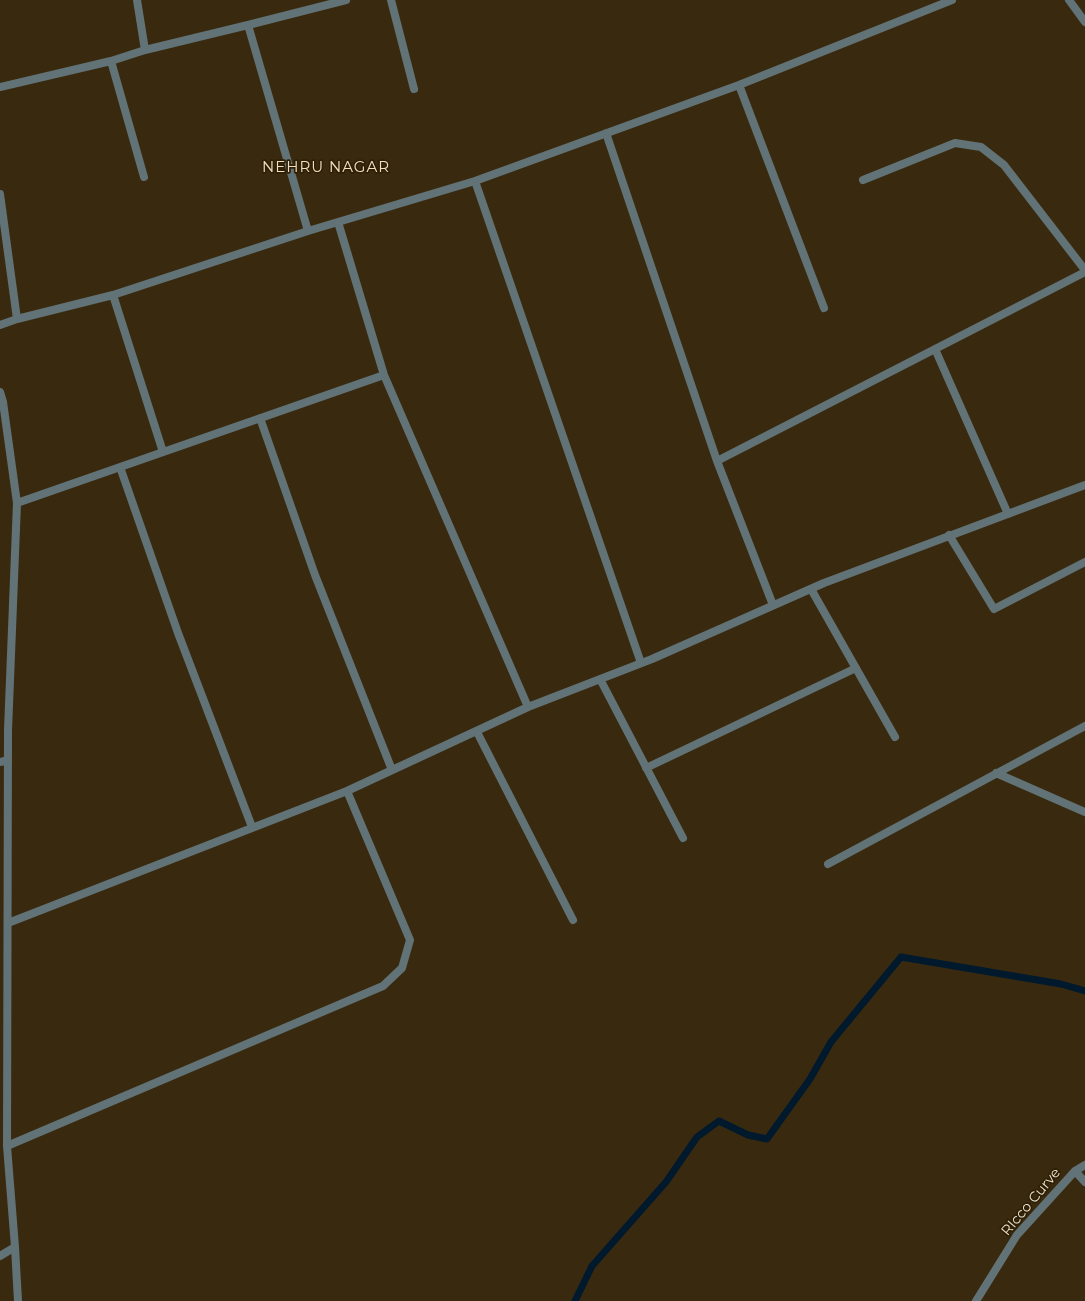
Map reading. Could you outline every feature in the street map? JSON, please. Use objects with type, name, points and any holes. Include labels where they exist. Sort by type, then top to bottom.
[{"type":"street","points":[[137,0],[145,50]]},
{"type":"street","points":[[0,87],[111,61],[145,50],[248,26],[346,0]]},
{"type":"street","points":[[391,0],[414,89]]},
{"type":"street","points":[[0,325],[17,319],[112,295],[308,231],[475,181],[739,85],[952,0]]},
{"type":"street","points":[[1069,0],[1085,22]]},
{"type":"street","points":[[248,26],[308,231]]},
{"type":"street","points":[[111,61],[144,177]]},
{"type":"street","points":[[739,85],[824,308]]},
{"type":"street","points":[[606,133],[717,461],[773,605]]},
{"type":"street","points":[[717,461],[1085,271],[1004,165],[981,147],[955,143],[863,180]]},
{"type":"street","points":[[475,181],[641,663]]},
{"type":"street","points":[[0,194],[17,319]]},
{"type":"street","points":[[338,222],[384,375],[528,707]]},
{"type":"street","points":[[112,295],[163,452]]},
{"type":"street","points":[[935,349],[1008,514]]},
{"type":"street","points":[[17,503],[384,375]]},
{"type":"street","points":[[0,392],[3,402],[17,503],[8,730],[4,761],[8,923],[7,1146],[18,1301]]},
{"type":"street","points":[[260,418],[315,574],[392,770]]},
{"type":"street","points":[[120,467],[178,633],[252,827]]},
{"type":"street","points":[[8,923],[347,791],[477,732],[528,707],[641,663],[811,589],[949,535],[1085,485]]},
{"type":"street","points":[[949,535],[994,609],[1085,562]]},
{"type":"street","points":[[811,589],[895,737]]},
{"type":"street","points":[[646,768],[856,668]]},
{"type":"street","points":[[600,679],[683,838]]},
{"type":"street","points":[[828,864],[1085,726]]},
{"type":"street","points":[[477,732],[573,920]]},
{"type":"street","points":[[996,773],[1085,812]]},
{"type":"street","points":[[7,1146],[383,986],[402,968],[410,940],[347,791]]},
{"type":"street","points":[[0,1063],[8,1072]]},
{"type":"street","name":"RIcco Curve","points":[[976,1301],[1018,1235],[1075,1171],[1085,1166]]},
{"type":"street","points":[[1075,1171],[1085,1182]]},
{"type":"street","points":[[0,1256],[15,1247]]},
{"type":"waterway","points":[[575,1301],[592,1266],[666,1182],[697,1137],[719,1121],[748,1135],[767,1139],[810,1079],[831,1042],[901,957],[1061,984],[1085,991]]},
{"type":"district","name":"NEHRU NAGAR","points":[[326,168]]}]
